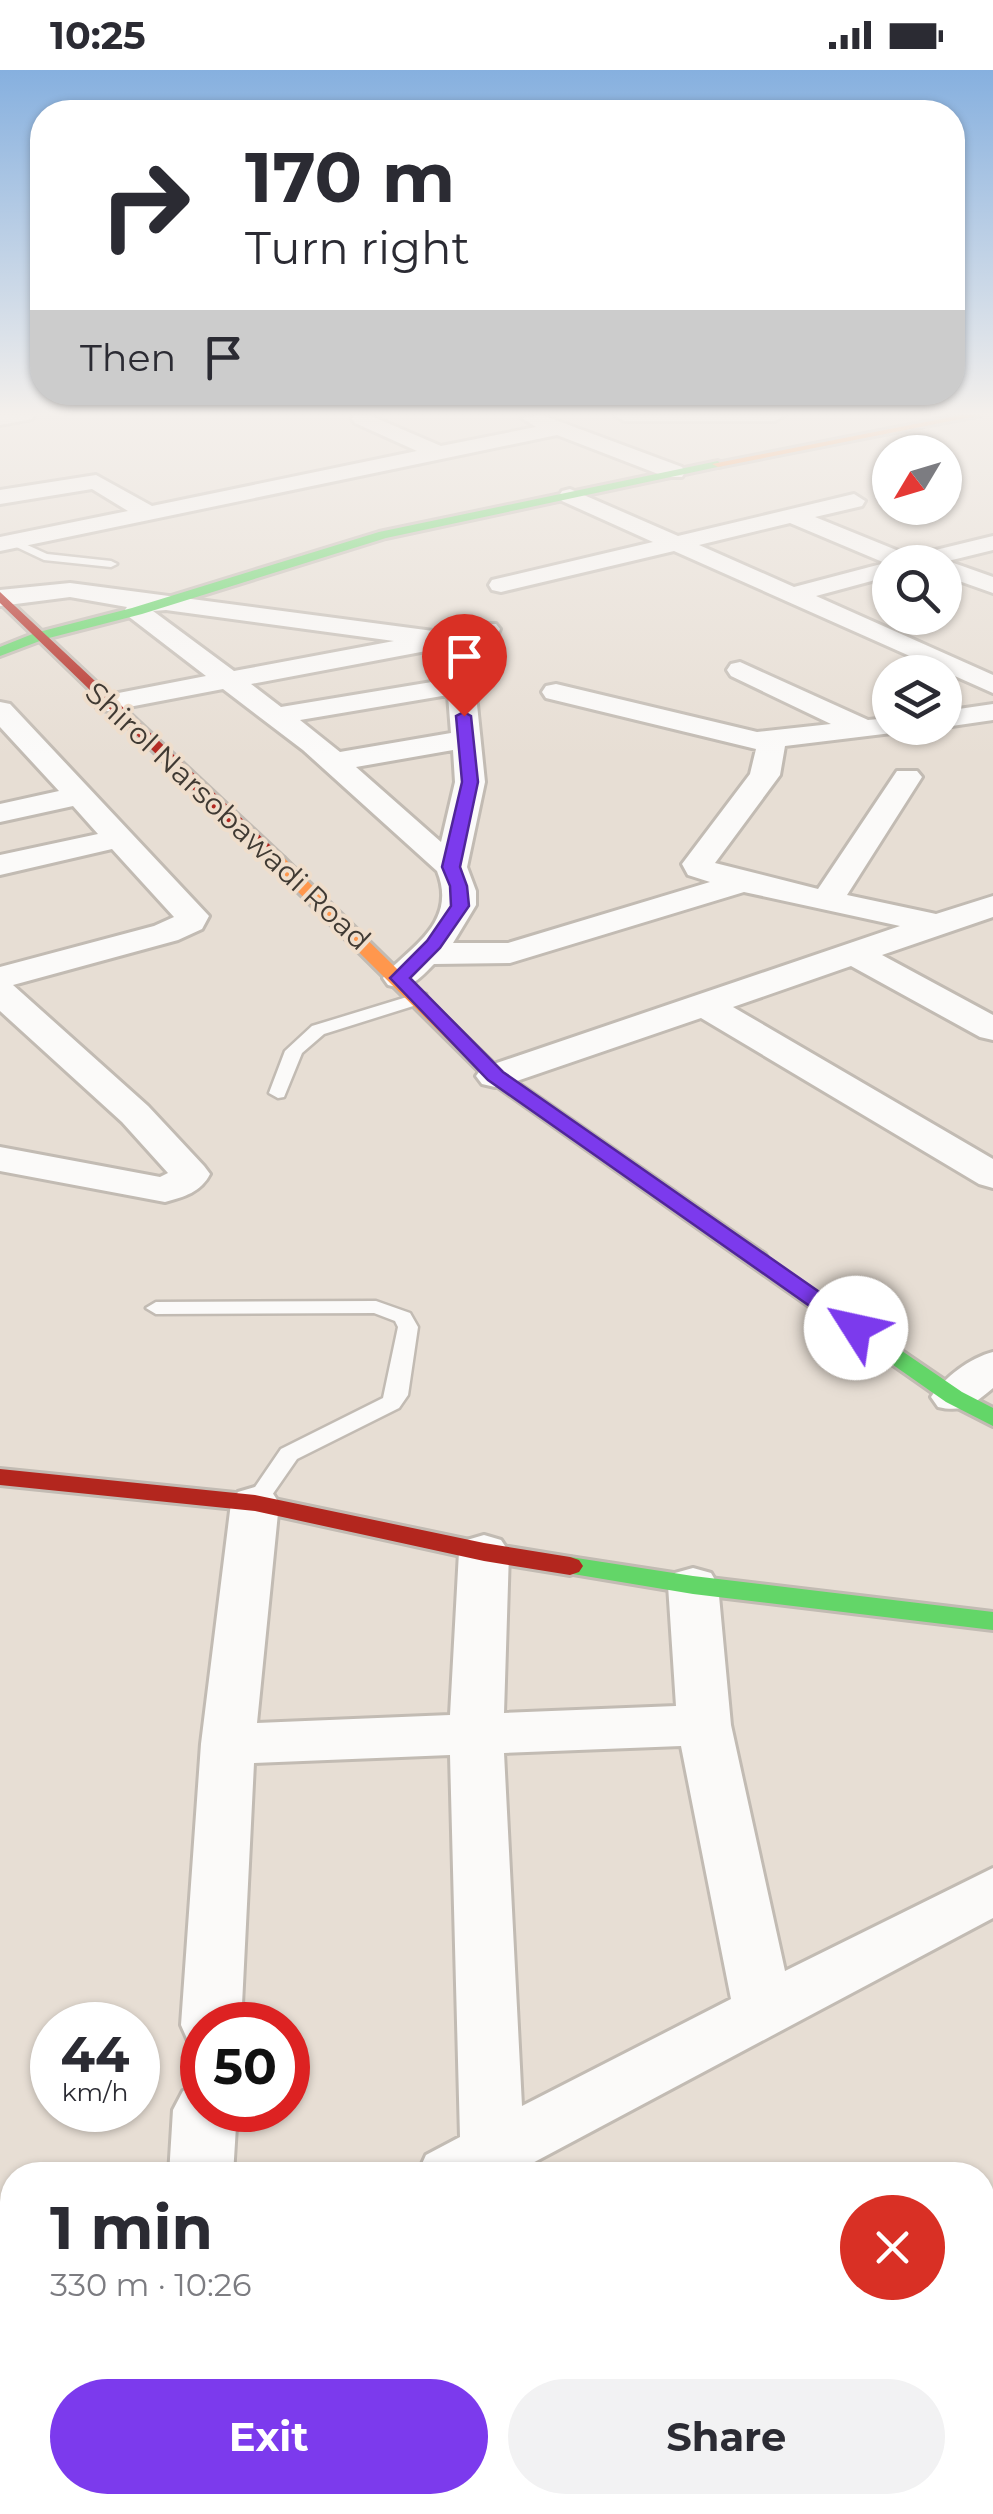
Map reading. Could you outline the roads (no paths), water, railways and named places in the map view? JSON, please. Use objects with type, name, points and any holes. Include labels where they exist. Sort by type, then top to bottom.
[{"type":"street","points":[[6,542],[69,529]]},
{"type":"street","points":[[0,652],[40,636],[412,529]]},
{"type":"street","points":[[642,529],[993,685]]},
{"type":"street","points":[[501,585],[737,529]]},
{"type":"street","points":[[829,529],[873,545]]},
{"type":"street","points":[[962,552],[993,543]]},
{"type":"street","points":[[789,596],[872,574]]},
{"type":"street","points":[[962,576],[993,586]]},
{"type":"street","points":[[1,597],[70,590],[154,606],[442,640]]},
{"type":"street","name":"Shirol Narsobawadi Road","points":[[1,597],[410,988],[496,1076],[954,1397],[993,1418]]},
{"type":"street","points":[[154,606],[229,678],[334,762],[451,867],[459,886],[460,906],[424,954],[410,988]]},
{"type":"street","points":[[108,703],[442,640],[483,637],[461,685],[470,782],[451,867]]},
{"type":"street","points":[[740,670],[872,726]]},
{"type":"street","points":[[276,716],[461,685]]},
{"type":"street","points":[[556,692],[730,736],[772,742],[872,729]]},
{"type":"street","points":[[0,710],[192,916],[190,922],[166,933],[0,978]]},
{"type":"street","points":[[962,716],[993,712]]},
{"type":"street","points":[[334,762],[468,739]]},
{"type":"street","points":[[772,742],[766,775],[698,864],[704,872],[939,925]]},
{"type":"street","points":[[828,899],[907,777]]},
{"type":"street","points":[[0,813],[81,795]]},
{"type":"street","points":[[0,865],[120,838]]},
{"type":"street","points":[[424,954],[510,953],[742,882]]},
{"type":"street","points":[[496,1076],[939,925],[989,900]]},
{"type":"street","points":[[857,954],[993,1029]]},
{"type":"street","points":[[0,992],[135,1114],[190,1174],[188,1179],[166,1190],[0,1159]]},
{"type":"street","points":[[706,1006],[993,1176]]},
{"type":"street","points":[[954,1397],[993,1366]]},
{"type":"street","points":[[0,1477],[255,1503],[484,1552],[692,1585],[993,1621]]},
{"type":"street","points":[[211,2002],[228,1744],[255,1503]]},
{"type":"street","points":[[470,2162],[476,1737],[484,1552]]},
{"type":"street","points":[[692,1585],[704,1725],[763,2009]]},
{"type":"street","points":[[228,1744],[704,1725]]},
{"type":"street","points":[[472,2162],[993,1891]]},
{"type":"street","points":[[202,2162],[204,2132]]},
{"type":"lane","points":[[6,542],[44,556],[111,564]]},
{"type":"lane","points":[[278,1093],[294,1051],[318,1030],[410,988]]},
{"type":"lane","points":[[156,1308],[376,1307],[403,1316],[408,1328],[398,1395],[391,1403],[290,1454],[255,1503]]}]
